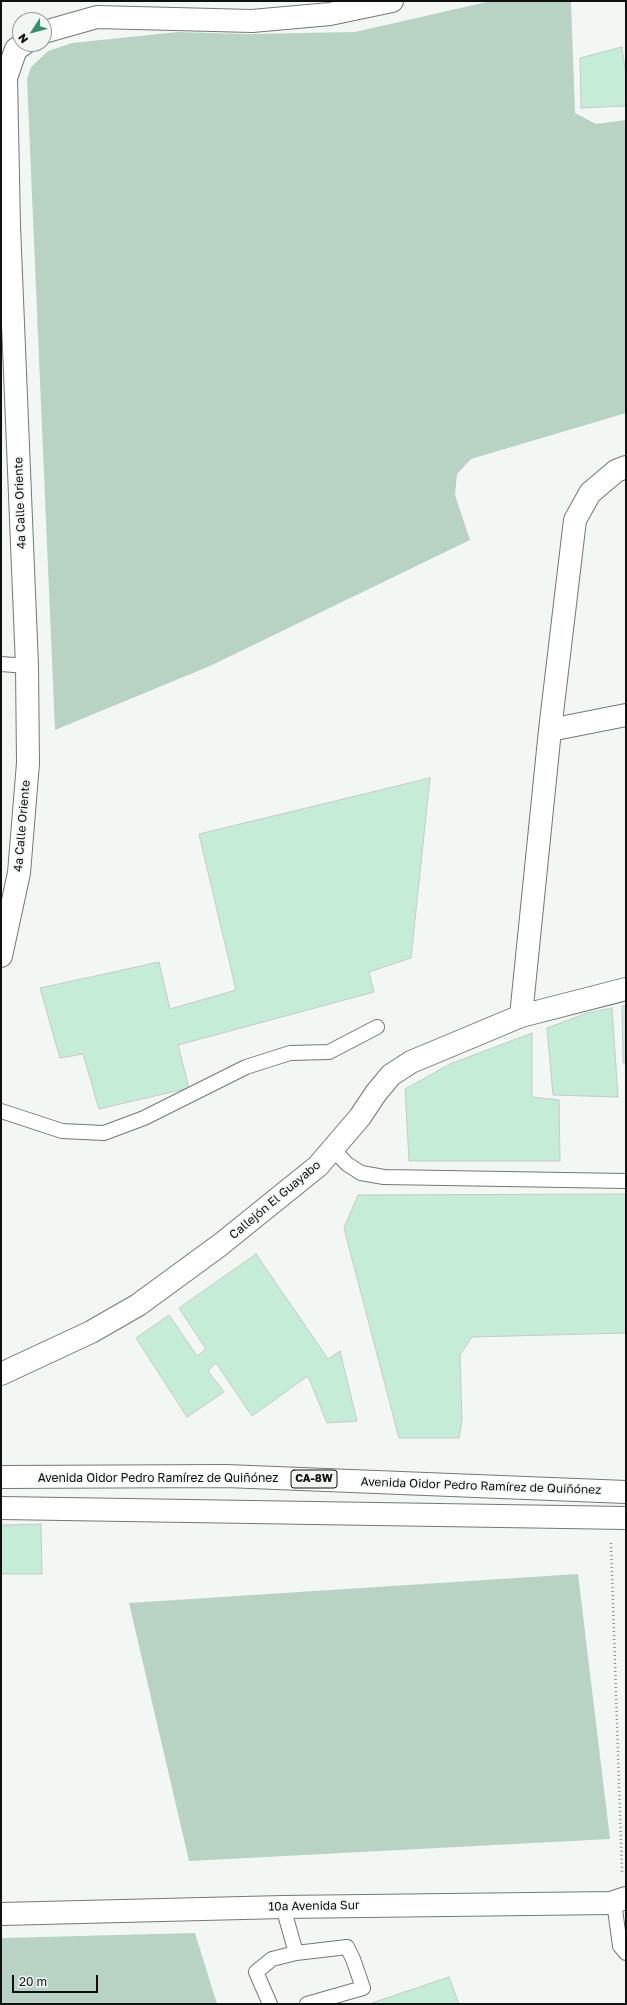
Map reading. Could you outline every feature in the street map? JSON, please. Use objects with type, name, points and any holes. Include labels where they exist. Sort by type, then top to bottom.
[{"type":"street","points":[[52,29],[97,9],[252,21],[330,14],[392,1]]},
{"type":"street","name":"4a Calle Oriente","points":[[1,956],[19,873],[28,763],[27,666],[5,226],[6,78],[17,52]]},
{"type":"street","points":[[521,1016],[550,730],[575,520],[590,493],[616,471],[626,467]]},
{"type":"street","points":[[550,730],[626,715]]},
{"type":"street","name":"Callejón El Guayabo","points":[[1,1374],[91,1332],[138,1305],[220,1245],[318,1166],[360,1117],[376,1093],[396,1072],[411,1062],[521,1016],[626,989]]},
{"type":"street","name":"Avenida Oidor Pedro Ramírez de Quiñónez","points":[[1,1477],[226,1476],[626,1492]]},
{"type":"street","points":[[1,1508],[618,1518]]},
{"type":"street","name":"10a Avenida Sur","points":[[1,1914],[283,1906],[621,1900]]},
{"type":"lane","points":[[1,664],[27,666]]},
{"type":"lane","points":[[1,1111],[62,1131],[104,1134],[144,1118],[246,1067],[290,1053],[329,1052],[377,1027]]},
{"type":"lane","points":[[333,1149],[347,1164],[361,1173],[384,1177],[626,1181]]},
{"type":"lane","points":[[621,1900],[620,1946],[626,1953]]},
{"type":"lane","points":[[283,1906],[296,1953]]},
{"type":"lane","points":[[270,2004],[256,1972],[272,1960],[296,1953],[347,1947],[353,1959],[363,1988],[307,2004]]},
{"type":"path","points":[[618,1518],[621,1900]]},
{"type":"green space","points":[[491,1],[571,1],[575,113],[596,124],[626,120],[626,413],[471,459],[457,474],[455,495],[470,540],[210,666],[55,730],[27,79],[31,67],[47,52],[52,52],[52,50],[72,43],[178,32],[248,34],[355,32]]},
{"type":"green space","points":[[578,1574],[610,1839],[189,1861],[129,1603]]},
{"type":"green space","points":[[195,1933],[217,2004],[1,2004],[1,1938]]},
{"type":"building","points":[[622,47],[626,75],[626,106],[581,108],[580,58]]},
{"type":"building","points":[[430,778],[411,958],[369,972],[374,992],[178,1045],[189,1088],[99,1109],[83,1054],[60,1058],[40,988],[159,962],[170,1009],[236,990],[199,834]]},
{"type":"building","points":[[626,1005],[626,1063],[623,1063],[622,1006]]},
{"type":"building","points":[[612,1008],[618,1097],[553,1095],[547,1028],[587,1013]]},
{"type":"building","points":[[532,1033],[532,1097],[559,1100],[560,1161],[409,1161],[405,1089],[450,1064]]},
{"type":"building","points":[[626,1194],[626,1333],[472,1337],[460,1355],[462,1420],[459,1438],[399,1438],[344,1228],[358,1195]]},
{"type":"building","points":[[256,1254],[328,1359],[340,1351],[357,1421],[327,1423],[308,1376],[252,1416],[216,1363],[208,1371],[224,1392],[187,1417],[136,1338],[169,1315],[197,1356],[206,1349],[179,1308]]},
{"type":"building","points":[[41,1524],[42,1574],[1,1574],[1,1525]]},
{"type":"building","points":[[449,1977],[459,2004],[369,2004]]}]
